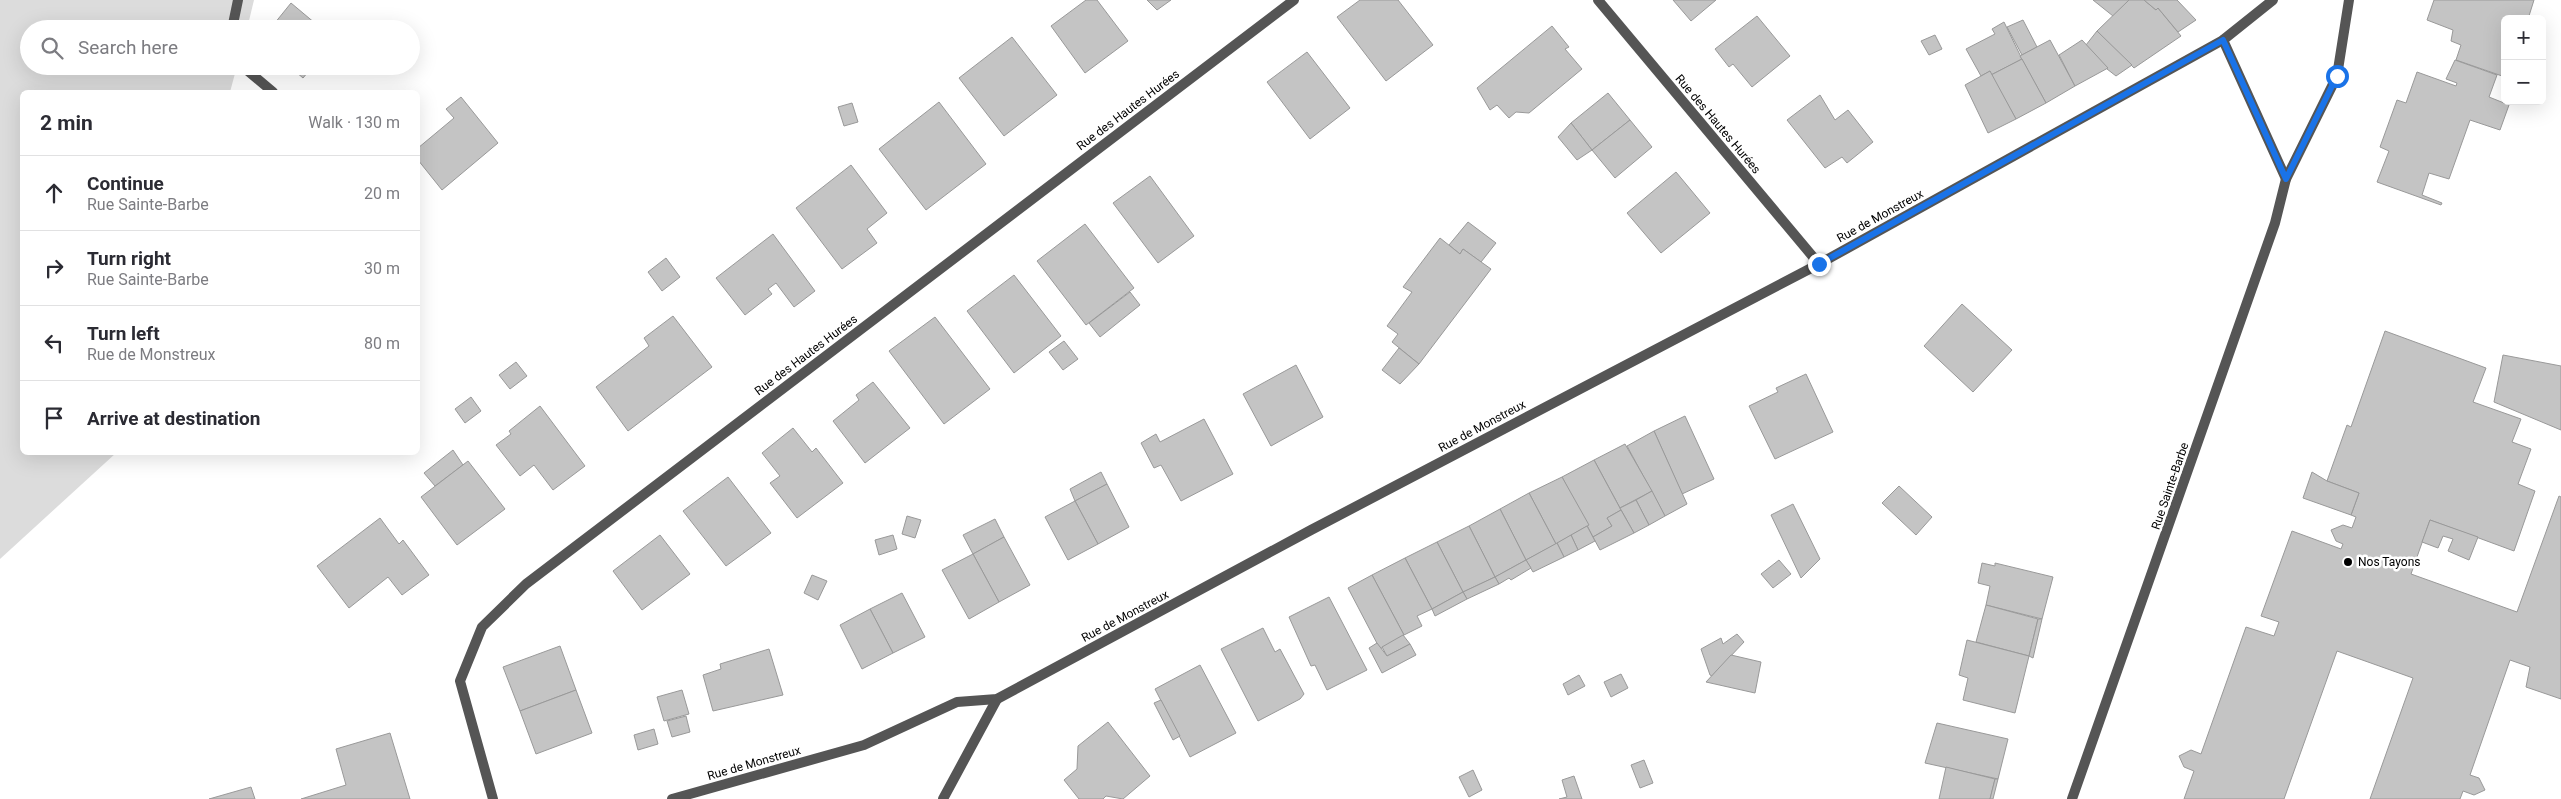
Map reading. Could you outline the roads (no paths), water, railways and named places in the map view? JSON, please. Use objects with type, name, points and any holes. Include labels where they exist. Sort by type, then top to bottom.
[{"type":"street","points":[[234,20],[238,0]]},
{"type":"street","name":"Rue des Hautes Hurées","points":[[494,799],[460,681],[482,627],[526,584],[1294,0]]},
{"type":"street","name":"Rue des Hautes Hurées","points":[[1598,0],[1819,264]]},
{"type":"street","name":"Rue de Monstreux","points":[[672,799],[864,745],[957,702],[997,699],[1311,530],[1819,264],[2223,40],[2273,0]]},
{"type":"street","name":"Rue Sainte-Barbe","points":[[2072,799],[2275,223],[2286,179],[2337,76],[2349,0]]},
{"type":"street","points":[[2223,40],[2286,179]]},
{"type":"street","points":[[253,75],[271,90]]},
{"type":"street","points":[[943,799],[997,699]]},
{"type":"place","name":"Nos Tayons","points":[[2348,562]]}]
